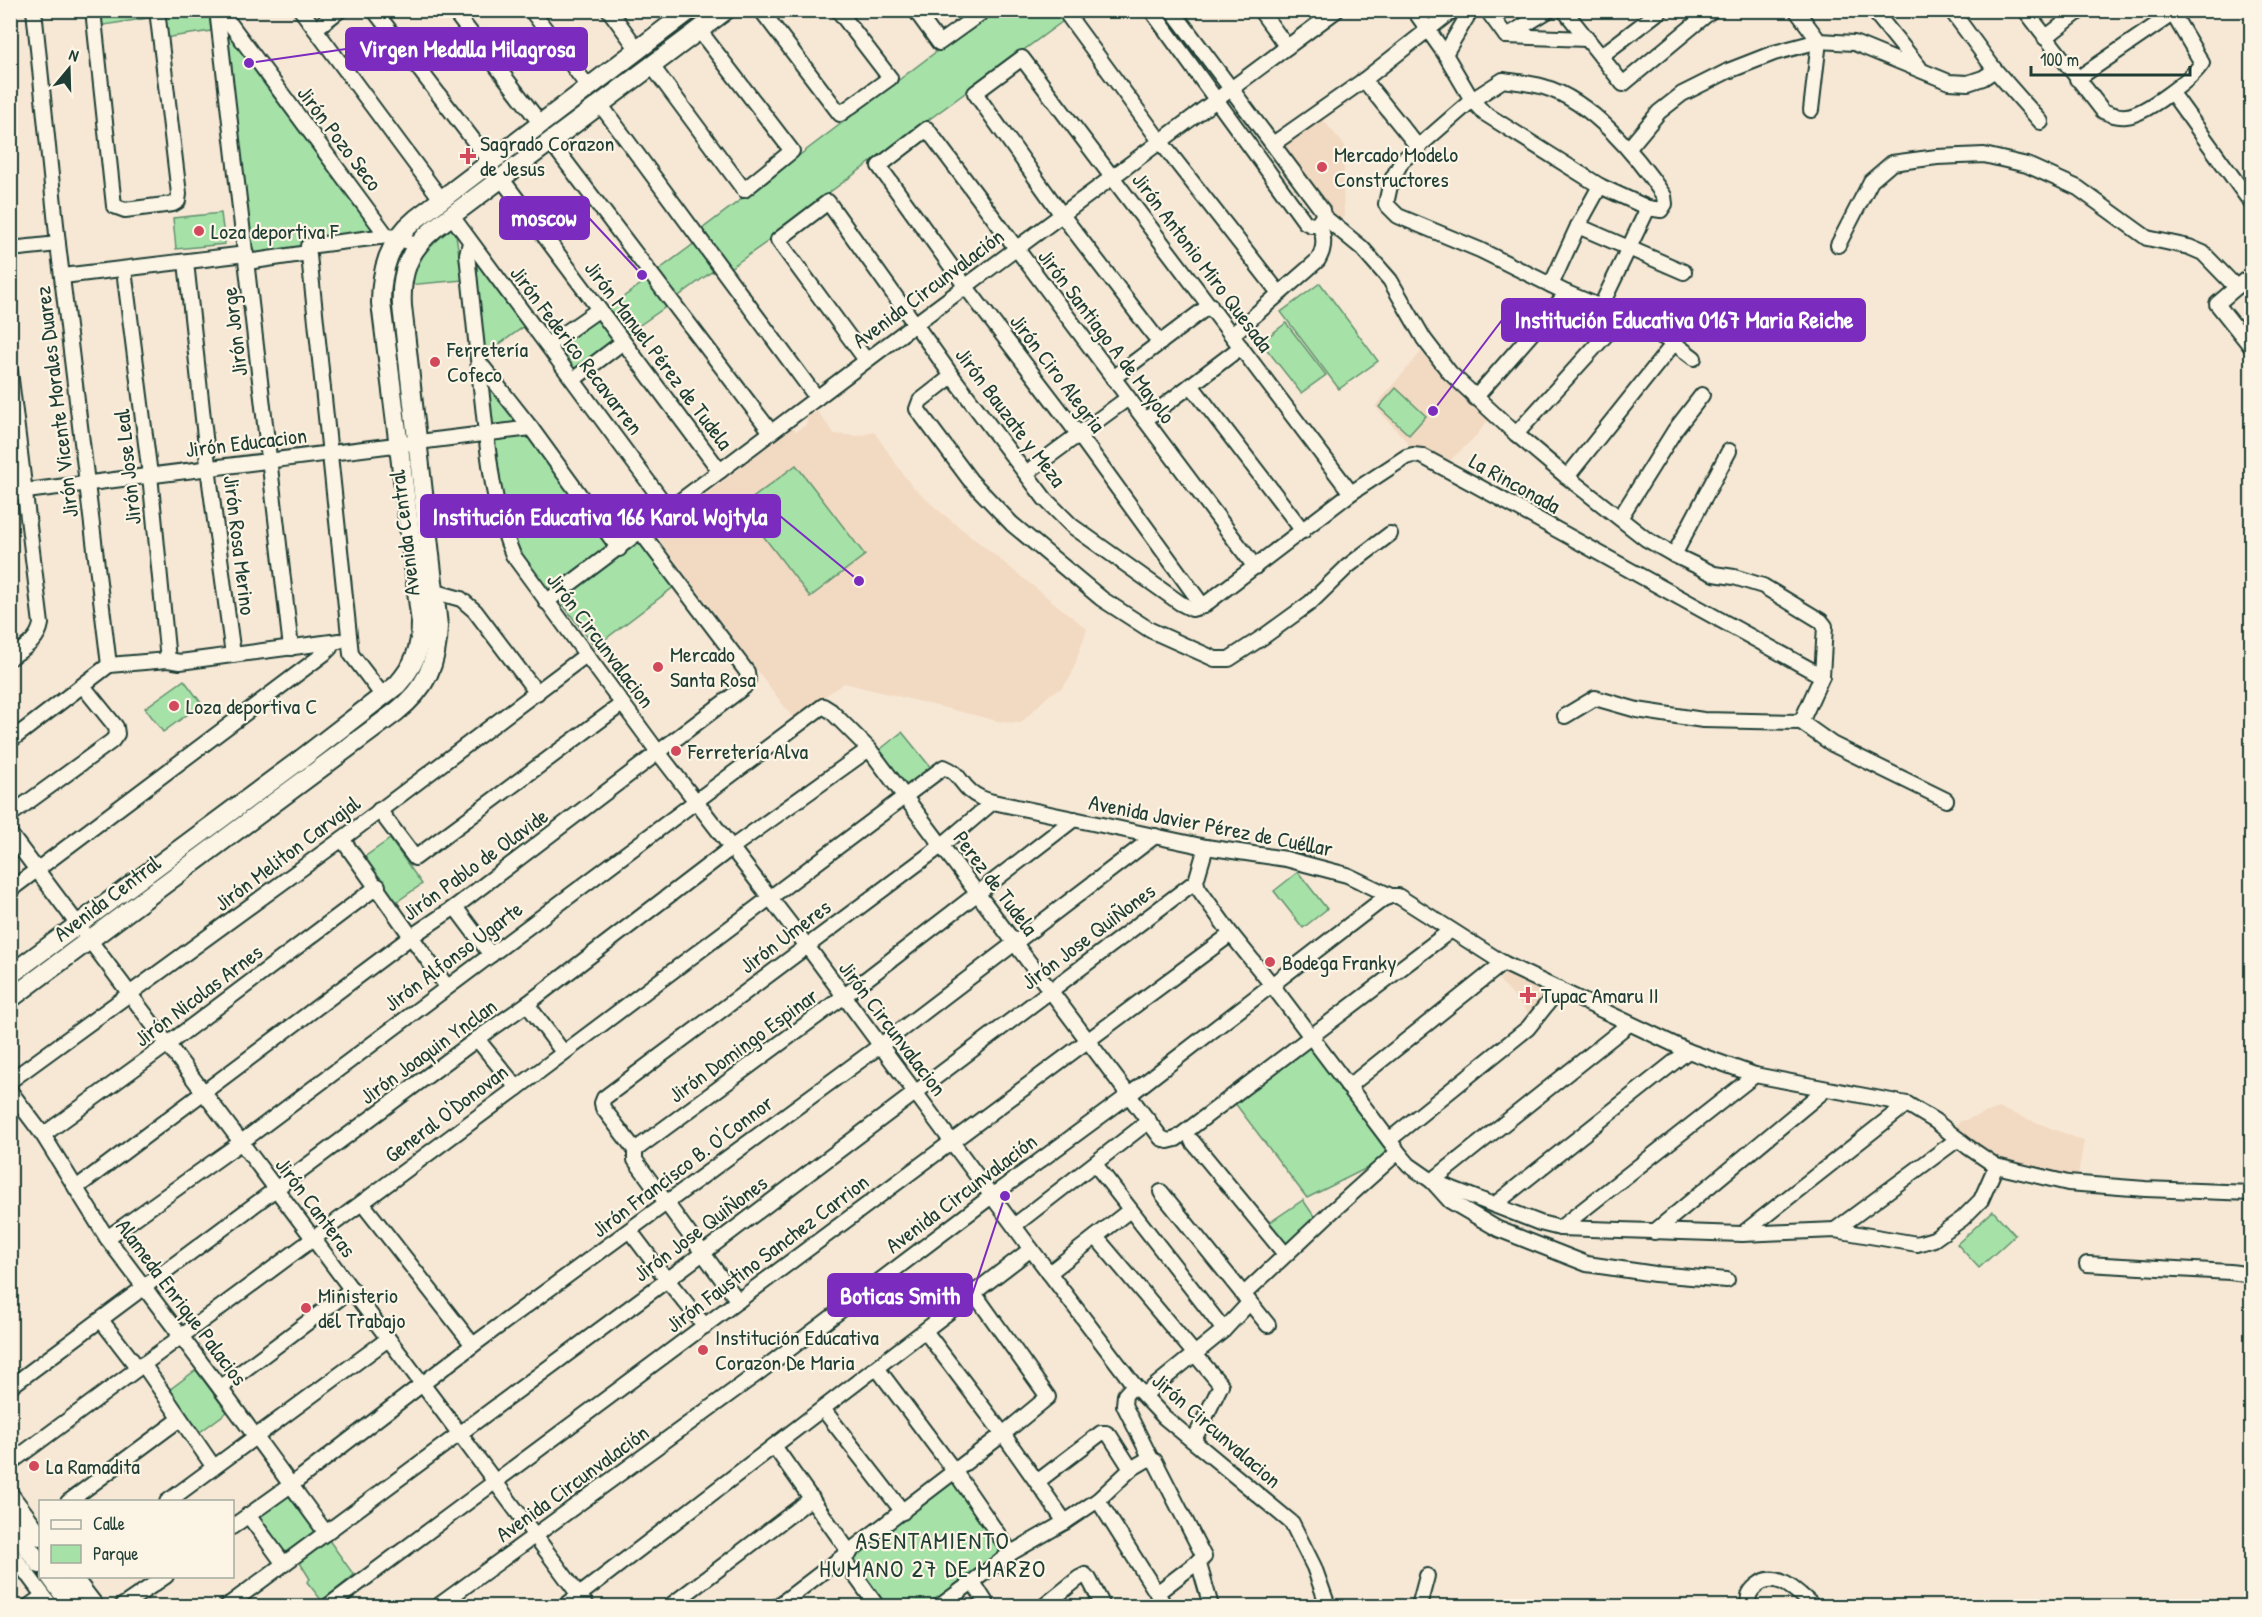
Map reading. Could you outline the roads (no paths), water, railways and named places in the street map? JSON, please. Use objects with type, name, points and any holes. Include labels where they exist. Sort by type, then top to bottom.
[{"type":"main road","name":"Avenida Central","points":[[10,999],[312,776],[396,712],[419,691],[434,664],[438,645],[436,592],[401,288],[407,262],[425,236],[451,215],[726,10]]},
{"type":"main road","name":"Avenida Central","points":[[10,975],[300,760],[383,696],[409,672],[417,656],[421,638],[420,606],[381,303],[381,285],[393,236],[639,51],[686,12]]},
{"type":"main road","points":[[300,760],[312,776]]},
{"type":"main road","points":[[10,1496],[24,1534],[39,1562]]},
{"type":"main road","points":[[51,1578],[72,1606]]},
{"type":"main road","points":[[73,1578],[94,1606]]},
{"type":"street","name":"Jirón Vicente Morales Duarez","points":[[34,10],[58,244],[109,665]]},
{"type":"street","points":[[93,10],[114,206],[124,210],[173,204],[178,201],[157,10]]},
{"type":"street","name":"Jirón Pozo Seco","points":[[218,10],[393,236],[416,246]]},
{"type":"street","name":"Jirón Jorge","points":[[218,10],[291,648]]},
{"type":"street","points":[[301,10],[441,199]]},
{"type":"street","points":[[315,29],[340,10]]},
{"type":"street","points":[[374,10],[490,162]]},
{"type":"street","points":[[453,10],[541,124]]},
{"type":"street","points":[[531,10],[589,88]]},
{"type":"street","points":[[609,10],[639,51]]},
{"type":"street","points":[[761,10],[840,114],[890,78],[838,10]]},
{"type":"street","points":[[915,10],[939,43],[985,10]]},
{"type":"street","points":[[1064,10],[1160,141],[1279,293]]},
{"type":"street","points":[[1151,10],[1305,222],[1311,225],[1321,220]]},
{"type":"street","points":[[1172,10],[1322,210],[1323,247],[1318,260],[1232,334]]},
{"type":"street","points":[[1260,10],[1287,47]]},
{"type":"street","name":"Avenida Circunvalación","points":[[546,602],[866,360],[1337,10]]},
{"type":"street","points":[[1414,10],[1429,29],[1472,100],[1484,113],[1600,186],[1648,208],[1661,210],[1665,204],[1664,196],[1629,148],[1574,100],[1545,87],[1503,80],[1472,100],[1402,161],[1390,181],[1386,204],[1398,216],[1480,250],[1567,293],[1623,316],[1674,343],[1694,357]]},
{"type":"street","points":[[1273,144],[1364,80],[1453,10]]},
{"type":"street","points":[[1445,54],[1471,10]]},
{"type":"street","points":[[1487,10],[1506,36]]},
{"type":"street","points":[[1506,36],[1549,10]]},
{"type":"street","points":[[1564,10],[1623,84],[1712,10]]},
{"type":"street","points":[[1601,57],[1661,10]]},
{"type":"street","points":[[1796,10],[1819,41],[1811,110]]},
{"type":"street","points":[[1874,10],[1921,69]]},
{"type":"street","points":[[1951,10],[1995,70],[2041,122]]},
{"type":"street","points":[[2025,10],[2077,80],[2103,111],[2115,116],[2128,116],[2172,93],[2202,63],[2176,12],[2077,80]]},
{"type":"street","points":[[2045,38],[2081,10]]},
{"type":"street","points":[[651,66],[744,190],[792,152],[699,30]]},
{"type":"street","points":[[344,67],[390,32]]},
{"type":"street","points":[[1506,36],[1587,39]]},
{"type":"street","points":[[1629,148],[1659,112],[1682,94],[1774,53],[1819,41],[1854,44],[1949,82],[1968,82],[1983,78],[1995,70]]},
{"type":"street","name":"Jirón Antonio Miro Quesada","points":[[1062,215],[975,93],[1022,58],[1351,493]]},
{"type":"street","points":[[1364,80],[1419,148]]},
{"type":"street","points":[[2172,93],[2252,204]]},
{"type":"street","points":[[600,104],[817,398]]},
{"type":"street","name":"Jirón Ciro Alegria","points":[[927,129],[879,166],[1203,606]]},
{"type":"street","name":"Jirón Santiago A de Mayolo","points":[[927,129],[1255,567]]},
{"type":"street","points":[[550,141],[771,432]]},
{"type":"street","points":[[1838,245],[1871,181],[1893,163],[1937,157],[1984,155],[2027,165],[2078,188],[2147,238],[2189,247],[2203,253],[2246,283],[2217,304],[2252,348]]},
{"type":"street","name":"Jirón Manuel Pérez de Tudela","points":[[501,178],[720,471]]},
{"type":"street","points":[[1551,285],[1578,226],[1600,186]]},
{"type":"street","name":"Jirón Bauzate y Meza","points":[[866,360],[778,240],[828,202],[952,376],[1045,499],[1072,526],[1180,603],[1192,609],[1203,606]]},
{"type":"street","points":[[1601,306],[1648,208]]},
{"type":"street","name":"Jirón Federico Recavarren","points":[[451,215],[669,510]]},
{"type":"street","points":[[1062,215],[1160,343]]},
{"type":"street","points":[[1321,220],[1362,248],[1390,280],[1424,339],[1450,373],[1475,398],[1567,477],[1646,539],[1674,555],[1714,574],[1734,577],[1763,586],[1821,621],[1824,626],[1822,676],[1801,722]]},
{"type":"street","points":[[1578,226],[1684,272]]},
{"type":"street","points":[[63,276],[186,262],[246,258],[393,236]]},
{"type":"street","name":"Jirón Circunvalacion","points":[[470,243],[467,254],[486,434],[498,508],[505,537],[513,555],[622,704],[807,946],[1031,1249],[1139,1390],[1164,1417],[1292,1523],[1314,1567],[1328,1606]]},
{"type":"street","points":[[10,249],[58,244]]},
{"type":"street","points":[[308,250],[348,639],[351,654],[383,696]]},
{"type":"street","name":"Jirón Rosa Merino","points":[[186,262],[233,655]]},
{"type":"street","name":"Jirón Jose Leal","points":[[124,270],[150,475],[168,660]]},
{"type":"street","points":[[1475,398],[1567,293]]},
{"type":"street","points":[[1113,378],[1210,305]]},
{"type":"street","points":[[548,345],[598,310]]},
{"type":"street","points":[[1516,434],[1623,316]]},
{"type":"street","points":[[574,379],[623,342]]},
{"type":"street","points":[[1567,477],[1674,343]]},
{"type":"street","points":[[1145,420],[1241,347]]},
{"type":"street","points":[[479,362],[531,428],[619,549]]},
{"type":"street","points":[[10,372],[41,624],[40,631],[32,642],[10,658]]},
{"type":"street","points":[[952,376],[920,401],[917,409],[970,480],[1012,524],[1102,598],[1150,630],[1215,658],[1229,659],[1256,642],[1310,603],[1348,566],[1390,534]]},
{"type":"street","points":[[1191,385],[1303,531]]},
{"type":"street","points":[[1620,518],[1675,430],[1702,395]]},
{"type":"street","points":[[1026,473],[1128,398]]},
{"type":"street","points":[[486,434],[531,428]]},
{"type":"street","name":"Jirón Educacion","points":[[10,493],[486,434]]},
{"type":"street","points":[[1674,555],[1729,451]]},
{"type":"street","name":"La Rinconada","points":[[1203,606],[1351,493],[1406,457],[1422,456],[1822,676]]},
{"type":"street","name":"Jirón Pablo de Olavide","points":[[76,1188],[412,936],[455,907],[744,687],[748,680],[747,672],[641,532]]},
{"type":"street","points":[[436,592],[461,599],[475,611],[537,693]]},
{"type":"street","points":[[10,741],[109,665],[168,660],[180,662],[348,639]]},
{"type":"street","points":[[10,890],[326,653],[331,643]]},
{"type":"street","name":"Jirón Meliton Carvajal","points":[[10,1082],[342,839],[586,655]]},
{"type":"street","points":[[10,815],[112,741],[117,734],[116,727],[82,686]]},
{"type":"street","points":[[1565,716],[1595,698],[1637,710],[1703,720],[1801,722],[1832,744],[1946,800]]},
{"type":"street","points":[[379,810],[415,858],[622,704]]},
{"type":"street","name":"Perez de Tudela","points":[[823,706],[831,711],[869,749],[906,795],[941,846],[1161,1138],[1168,1141],[1176,1139],[1311,1037]]},
{"type":"street","name":"Jirón Alfonso Ugarte","points":[[107,1238],[240,1143],[823,706]]},
{"type":"street","name":"Jirón Joaquin Ynclan","points":[[10,1387],[527,1004],[731,848],[869,749]]},
{"type":"street","name":"Avenida Javier Pérez de Cuéllar","points":[[906,795],[944,767],[956,772],[974,794],[993,802],[1206,847],[1286,859],[1347,874],[1391,896],[1398,896],[1503,963],[1688,1051],[1755,1075],[1907,1104],[1935,1121],[1996,1166],[2068,1183],[2145,1189],[2252,1193]]},
{"type":"street","name":"General O'Donovan","points":[[10,1463],[517,1088],[906,795]]},
{"type":"street","name":"Jirón Umeres","points":[[635,1150],[602,1103],[603,1098],[941,846],[993,802]]},
{"type":"street","name":"Jirón Domingo Espinar","points":[[635,1150],[843,997],[1074,819]]},
{"type":"street","name":"Jirón Canteras","points":[[10,834],[583,1601]]},
{"type":"street","name":"Jirón Francisco B. O'Connor","points":[[234,1526],[473,1345],[880,1045],[1155,836]]},
{"type":"street","points":[[342,839],[378,886],[447,987]]},
{"type":"street","points":[[1206,847],[1196,881],[1198,888],[1398,1152],[1409,1165],[1432,1181],[1450,1201],[1498,1229],[1587,1264],[1655,1274],[1727,1280]]},
{"type":"street","name":"Jirón Jose QuiÑones","points":[[227,1606],[667,1280],[1196,881]]},
{"type":"street","name":"Jirón Nicolas Arnes","points":[[43,1135],[378,886]]},
{"type":"street","name":"Avenida Circunvalación","points":[[438,1606],[758,1373],[1129,1095],[1383,899],[1391,896]]},
{"type":"street","points":[[455,907],[491,955]]},
{"type":"street","points":[[1311,1037],[1450,931]]},
{"type":"street","name":"Jirón Faustino Sanchez Carrion","points":[[328,1606],[1231,934]]},
{"type":"street","points":[[1348,1087],[1503,963]]},
{"type":"street","points":[[1389,1140],[1528,1028],[1559,989]]},
{"type":"street","points":[[527,1004],[563,1052]]},
{"type":"street","points":[[1432,1181],[1629,1024]]},
{"type":"street","points":[[477,1039],[517,1088]]},
{"type":"street","points":[[1494,1205],[1688,1051]]},
{"type":"street","points":[[1560,1228],[1755,1075]]},
{"type":"street","points":[[1654,1232],[1826,1089]]},
{"type":"street","name":"Alameda Enrique Palacios","points":[[10,1091],[43,1135],[107,1238],[326,1533]]},
{"type":"street","points":[[1742,1234],[1907,1104]]},
{"type":"street","points":[[1015,1225],[1149,1121]]},
{"type":"street","points":[[1835,1230],[1958,1139]]},
{"type":"street","points":[[1192,1141],[1286,1254]]},
{"type":"street","points":[[635,1150],[635,1160],[738,1301]]},
{"type":"street","points":[[1157,1593],[1204,1557],[1155,1461],[1150,1459],[1124,1405],[1125,1395],[1139,1390],[1194,1355],[1224,1330],[1246,1299],[1286,1254],[1398,1152]]},
{"type":"street","points":[[1095,1164],[1224,1330]]},
{"type":"street","points":[[1432,1181],[1540,1223],[1560,1228],[1742,1234],[1835,1230],[1917,1244],[1934,1239],[1962,1219],[1981,1200],[1996,1166]]},
{"type":"street","points":[[1161,1192],[1268,1325]]},
{"type":"street","points":[[362,1203],[473,1345]]},
{"type":"street","points":[[1049,1273],[1130,1210]]},
{"type":"street","points":[[630,1231],[705,1326]]},
{"type":"street","points":[[1096,1237],[1221,1385],[1194,1440]]},
{"type":"street","points":[[565,1606],[583,1601],[591,1584],[1031,1249]]},
{"type":"street","points":[[2087,1264],[2252,1275]]},
{"type":"street","points":[[220,1388],[352,1289]]},
{"type":"street","points":[[778,1606],[847,1556],[1004,1434],[1047,1397],[974,1293]]},
{"type":"street","points":[[101,1320],[140,1366],[213,1466]]},
{"type":"street","points":[[925,1331],[1004,1434],[1065,1522]]},
{"type":"street","points":[[170,1500],[388,1339]]},
{"type":"street","points":[[877,1368],[955,1472],[1011,1553]]},
{"type":"street","points":[[823,1409],[903,1512]]},
{"type":"street","points":[[71,1500],[180,1419]]},
{"type":"street","points":[[1037,1482],[1101,1433],[1110,1436],[1131,1469]]},
{"type":"street","points":[[774,1446],[812,1498],[877,1606]]},
{"type":"street","points":[[940,1606],[1011,1553],[1098,1500],[1131,1469],[1150,1459]]},
{"type":"street","points":[[670,1606],[812,1498]]},
{"type":"street","points":[[1098,1500],[1165,1606]]},
{"type":"street","points":[[248,1515],[284,1564]]},
{"type":"street","points":[[24,1534],[39,1578]]},
{"type":"street","points":[[1198,1561],[1211,1606]]},
{"type":"street","points":[[1044,1606],[1085,1575],[1102,1606]]},
{"type":"street","points":[[1419,1606],[1427,1576]]},
{"type":"street","points":[[29,1606],[47,1601],[39,1578]]},
{"type":"street","points":[[122,1606],[163,1578]]},
{"type":"street","points":[[1750,1606],[1748,1598],[1750,1590],[1760,1582],[1769,1579],[1784,1582],[1813,1606]]},
{"type":"street","points":[[973,1582],[988,1606]]},
{"type":"place","name":"Virgen Medalla Milagrosa","points":[[249,63]]},
{"type":"place","name":"Sagrado Corazon de Jesus","points":[[468,156]]},
{"type":"place","name":"Mercado Modelo Constructores","points":[[1322,167]]},
{"type":"place","name":"Loza deportiva F","points":[[199,231]]},
{"type":"place","name":"moscow","points":[[642,275]]},
{"type":"place","name":"Ferretería Cofeco","points":[[435,362]]},
{"type":"place","name":"Institución Educativa 0167 Maria Reiche","points":[[1433,411]]},
{"type":"place","name":"Institución Educativa 166 Karol Wojtyla","points":[[859,581]]},
{"type":"place","name":"Mercado Santa Rosa","points":[[658,667]]},
{"type":"place","name":"Loza deportiva C","points":[[174,706]]},
{"type":"place","name":"Ferretería Alva","points":[[676,751]]},
{"type":"place","name":"Bodega Franky","points":[[1270,962]]},
{"type":"place","name":"Tupac Amaru II","points":[[1528,995]]},
{"type":"place","name":"Boticas Smith","points":[[1005,1196]]},
{"type":"place","name":"Ministerio del Trabajo","points":[[306,1308]]},
{"type":"place","name":"Institución Educativa Corazon De Maria","points":[[703,1350]]},
{"type":"place","name":"La Ramadita","points":[[34,1466]]},
{"type":"district","name":"ASENTAMIENTO HUMANO 27 DE MARZO","points":[[933,1555]]}]
